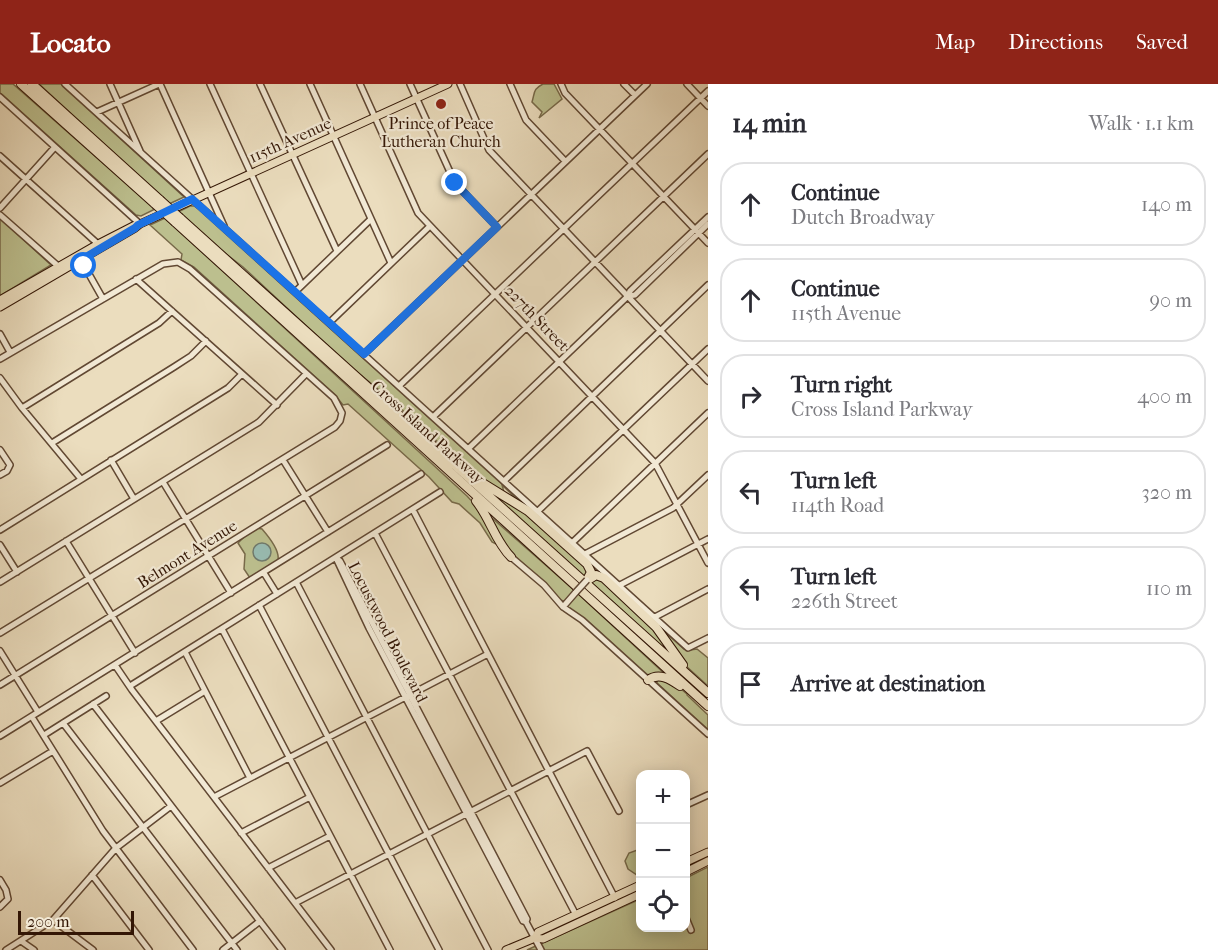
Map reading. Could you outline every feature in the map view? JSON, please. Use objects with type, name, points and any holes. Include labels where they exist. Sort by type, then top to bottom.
[{"type":"highway","name":"Cross Island Parkway","points":[[21,84],[458,467],[698,684],[706,701]]},
{"type":"highway","name":"Cross Island Parkway","points":[[34,84],[157,202]]},
{"type":"highway","name":"Cross Island Parkway","points":[[177,220],[449,472],[706,701]]},
{"type":"highway","points":[[458,467],[528,511],[588,565],[591,572],[587,580]]},
{"type":"highway","points":[[449,472],[481,507],[501,545],[511,556]]},
{"type":"highway","points":[[587,580],[594,576],[602,577],[652,623],[698,684]]},
{"type":"highway","points":[[648,680],[656,676],[668,678],[706,701]]},
{"type":"main road","name":"115th Avenue","points":[[60,269],[133,224],[141,224],[448,84]]},
{"type":"main road","points":[[0,300],[60,269]]},
{"type":"main road","points":[[0,307],[60,269]]},
{"type":"main road","points":[[690,860],[708,852]]},
{"type":"main road","points":[[690,870],[708,861]]},
{"type":"main road","points":[[535,938],[538,932],[636,887]]},
{"type":"main road","points":[[506,950],[535,938],[543,939],[636,896]]},
{"type":"street","name":"Cross Island Parkway","points":[[65,84],[688,648],[708,638]]},
{"type":"street","points":[[110,84],[141,153]]},
{"type":"street","points":[[97,112],[160,84],[226,230]]},
{"type":"street","points":[[210,84],[302,285]]},
{"type":"street","points":[[260,84],[337,251]]},
{"type":"street","points":[[310,84],[391,263]]},
{"type":"street","name":"227th Street","points":[[360,84],[418,213],[656,463],[708,563]]},
{"type":"street","points":[[410,84],[455,183],[497,227]]},
{"type":"street","points":[[460,84],[489,150],[708,381]]},
{"type":"street","points":[[510,84],[526,120],[566,161]]},
{"type":"street","points":[[561,84],[565,93],[708,243]]},
{"type":"street","points":[[624,84],[635,95]]},
{"type":"street","points":[[364,354],[647,84]]},
{"type":"street","points":[[687,84],[708,106]]},
{"type":"street","points":[[399,386],[708,91]]},
{"type":"street","points":[[0,97],[141,224]]},
{"type":"street","points":[[0,208],[55,147]]},
{"type":"street","points":[[433,417],[708,154]]},
{"type":"street","points":[[0,156],[99,246]]},
{"type":"street","points":[[0,215],[60,269]]},
{"type":"street","points":[[468,449],[628,296],[630,291],[663,264],[708,217]]},
{"type":"street","points":[[295,292],[371,219]]},
{"type":"street","points":[[697,231],[708,224]]},
{"type":"street","points":[[329,322],[430,226]]},
{"type":"street","points":[[80,258],[103,299]]},
{"type":"street","points":[[0,358],[168,262],[182,263],[334,398],[342,413],[340,422],[335,427],[0,633]]},
{"type":"street","points":[[136,279],[277,405]]},
{"type":"street","points":[[504,481],[708,285]]},
{"type":"street","points":[[22,408],[161,321],[172,311]]},
{"type":"street","points":[[0,334],[10,352]]},
{"type":"street","points":[[52,443],[191,356],[206,341]]},
{"type":"street","points":[[538,511],[708,349]]},
{"type":"street","points":[[0,530],[228,388],[242,374]]},
{"type":"street","points":[[0,582],[259,422],[306,374]]},
{"type":"street","points":[[0,378],[81,479]]},
{"type":"street","points":[[573,542],[708,413]]},
{"type":"street","name":"Belmont Avenue","points":[[0,685],[387,445]]},
{"type":"street","points":[[0,450],[10,465],[7,471],[0,475]]},
{"type":"street","points":[[111,460],[134,499]]},
{"type":"street","points":[[282,460],[328,532]]},
{"type":"street","points":[[0,736],[421,474]]},
{"type":"street","points":[[585,554],[673,508],[708,475]]},
{"type":"street","points":[[163,482],[231,593]]},
{"type":"street","points":[[130,686],[440,492]]},
{"type":"street","points":[[413,510],[618,904]]},
{"type":"street","points":[[375,533],[576,915]]},
{"type":"street","points":[[620,585],[708,539]]},
{"type":"street","points":[[66,541],[135,653]]},
{"type":"street","points":[[0,545],[17,572]]},
{"type":"street","points":[[511,556],[544,585],[563,607],[582,620],[708,734]]},
{"type":"street","name":"Locustwood Boulevard","points":[[336,558],[340,561],[372,627],[527,919],[526,922],[541,950]]},
{"type":"street","points":[[264,573],[277,594]]},
{"type":"street","points":[[563,607],[587,580]]},
{"type":"street","points":[[296,582],[488,950]]},
{"type":"street","points":[[655,616],[708,589]]},
{"type":"street","points":[[259,605],[440,950]]},
{"type":"street","points":[[222,629],[390,950]]},
{"type":"street","points":[[0,651],[38,712]]},
{"type":"street","points":[[184,652],[250,778]]},
{"type":"street","points":[[214,797],[488,654]]},
{"type":"street","points":[[115,665],[331,950]]},
{"type":"street","points":[[156,721],[205,691]]},
{"type":"street","points":[[44,735],[106,696]]},
{"type":"street","points":[[93,704],[282,950]]},
{"type":"street","points":[[32,717],[103,831],[193,950]]},
{"type":"street","points":[[63,723],[237,950]]},
{"type":"street","points":[[0,783],[53,751]]},
{"type":"street","points":[[295,903],[587,751],[619,811]]},
{"type":"street","points":[[690,803],[708,795]]},
{"type":"street","points":[[242,833],[310,797]]},
{"type":"street","points":[[6,950],[53,920],[116,848],[171,806]]},
{"type":"street","points":[[268,868],[330,836]]},
{"type":"street","points":[[92,875],[149,950]]},
{"type":"street","points":[[0,880],[8,899],[0,907]]},
{"type":"street","points":[[53,920],[93,950]]},
{"type":"street","points":[[223,950],[260,921]]},
{"type":"street","points":[[21,941],[34,950]]},
{"type":"green space","points":[[0,84],[13,84],[155,209],[141,216],[136,215],[0,93]]},
{"type":"green space","points":[[39,84],[61,84],[184,197],[169,204]]},
{"type":"green space","points":[[543,84],[554,84],[562,99],[539,118],[542,112],[532,102],[536,89]]},
{"type":"green space","points":[[190,206],[200,210],[684,649],[697,649],[708,658],[708,686],[686,666],[664,634],[593,573],[502,485],[504,492],[480,480],[389,398],[346,363],[243,267],[213,244],[178,212]]},
{"type":"green space","points":[[0,218],[51,265],[0,296]]},
{"type":"green space","points":[[165,218],[467,496],[479,509],[498,545],[492,542],[480,523],[459,504],[452,502],[429,477],[348,404],[343,405],[335,395],[194,267],[181,260],[182,254],[150,225]]},
{"type":"green space","points":[[490,492],[514,504],[586,567],[585,578]]},
{"type":"green space","points":[[491,517],[574,590],[565,601],[558,600],[550,588],[505,547]]},
{"type":"green space","points":[[257,528],[262,529],[273,544],[278,560],[250,578],[244,569],[245,554],[238,543]]},
{"type":"green space","points":[[599,579],[654,628],[669,650],[664,649],[589,581]]},
{"type":"green space","points":[[579,593],[667,676],[647,675],[591,624],[568,608],[568,604]]},
{"type":"green space","points":[[657,679],[676,685],[708,715],[708,730],[657,683]]},
{"type":"green space","points":[[636,850],[636,874],[628,869],[625,861],[629,853]]},
{"type":"green space","points":[[708,867],[708,950],[527,950],[636,901],[636,932],[690,932],[690,876]]},
{"type":"water","points":[[258,543],[266,543],[271,548],[269,559],[258,561],[253,556],[253,548]]},
{"type":"place","name":"Prince of Peace Lutheran Church","points":[[441,104]]},
{"type":"route","points":[[84,266],[81,260],[138,225],[192,199],[364,354],[497,227],[455,183]]}]
